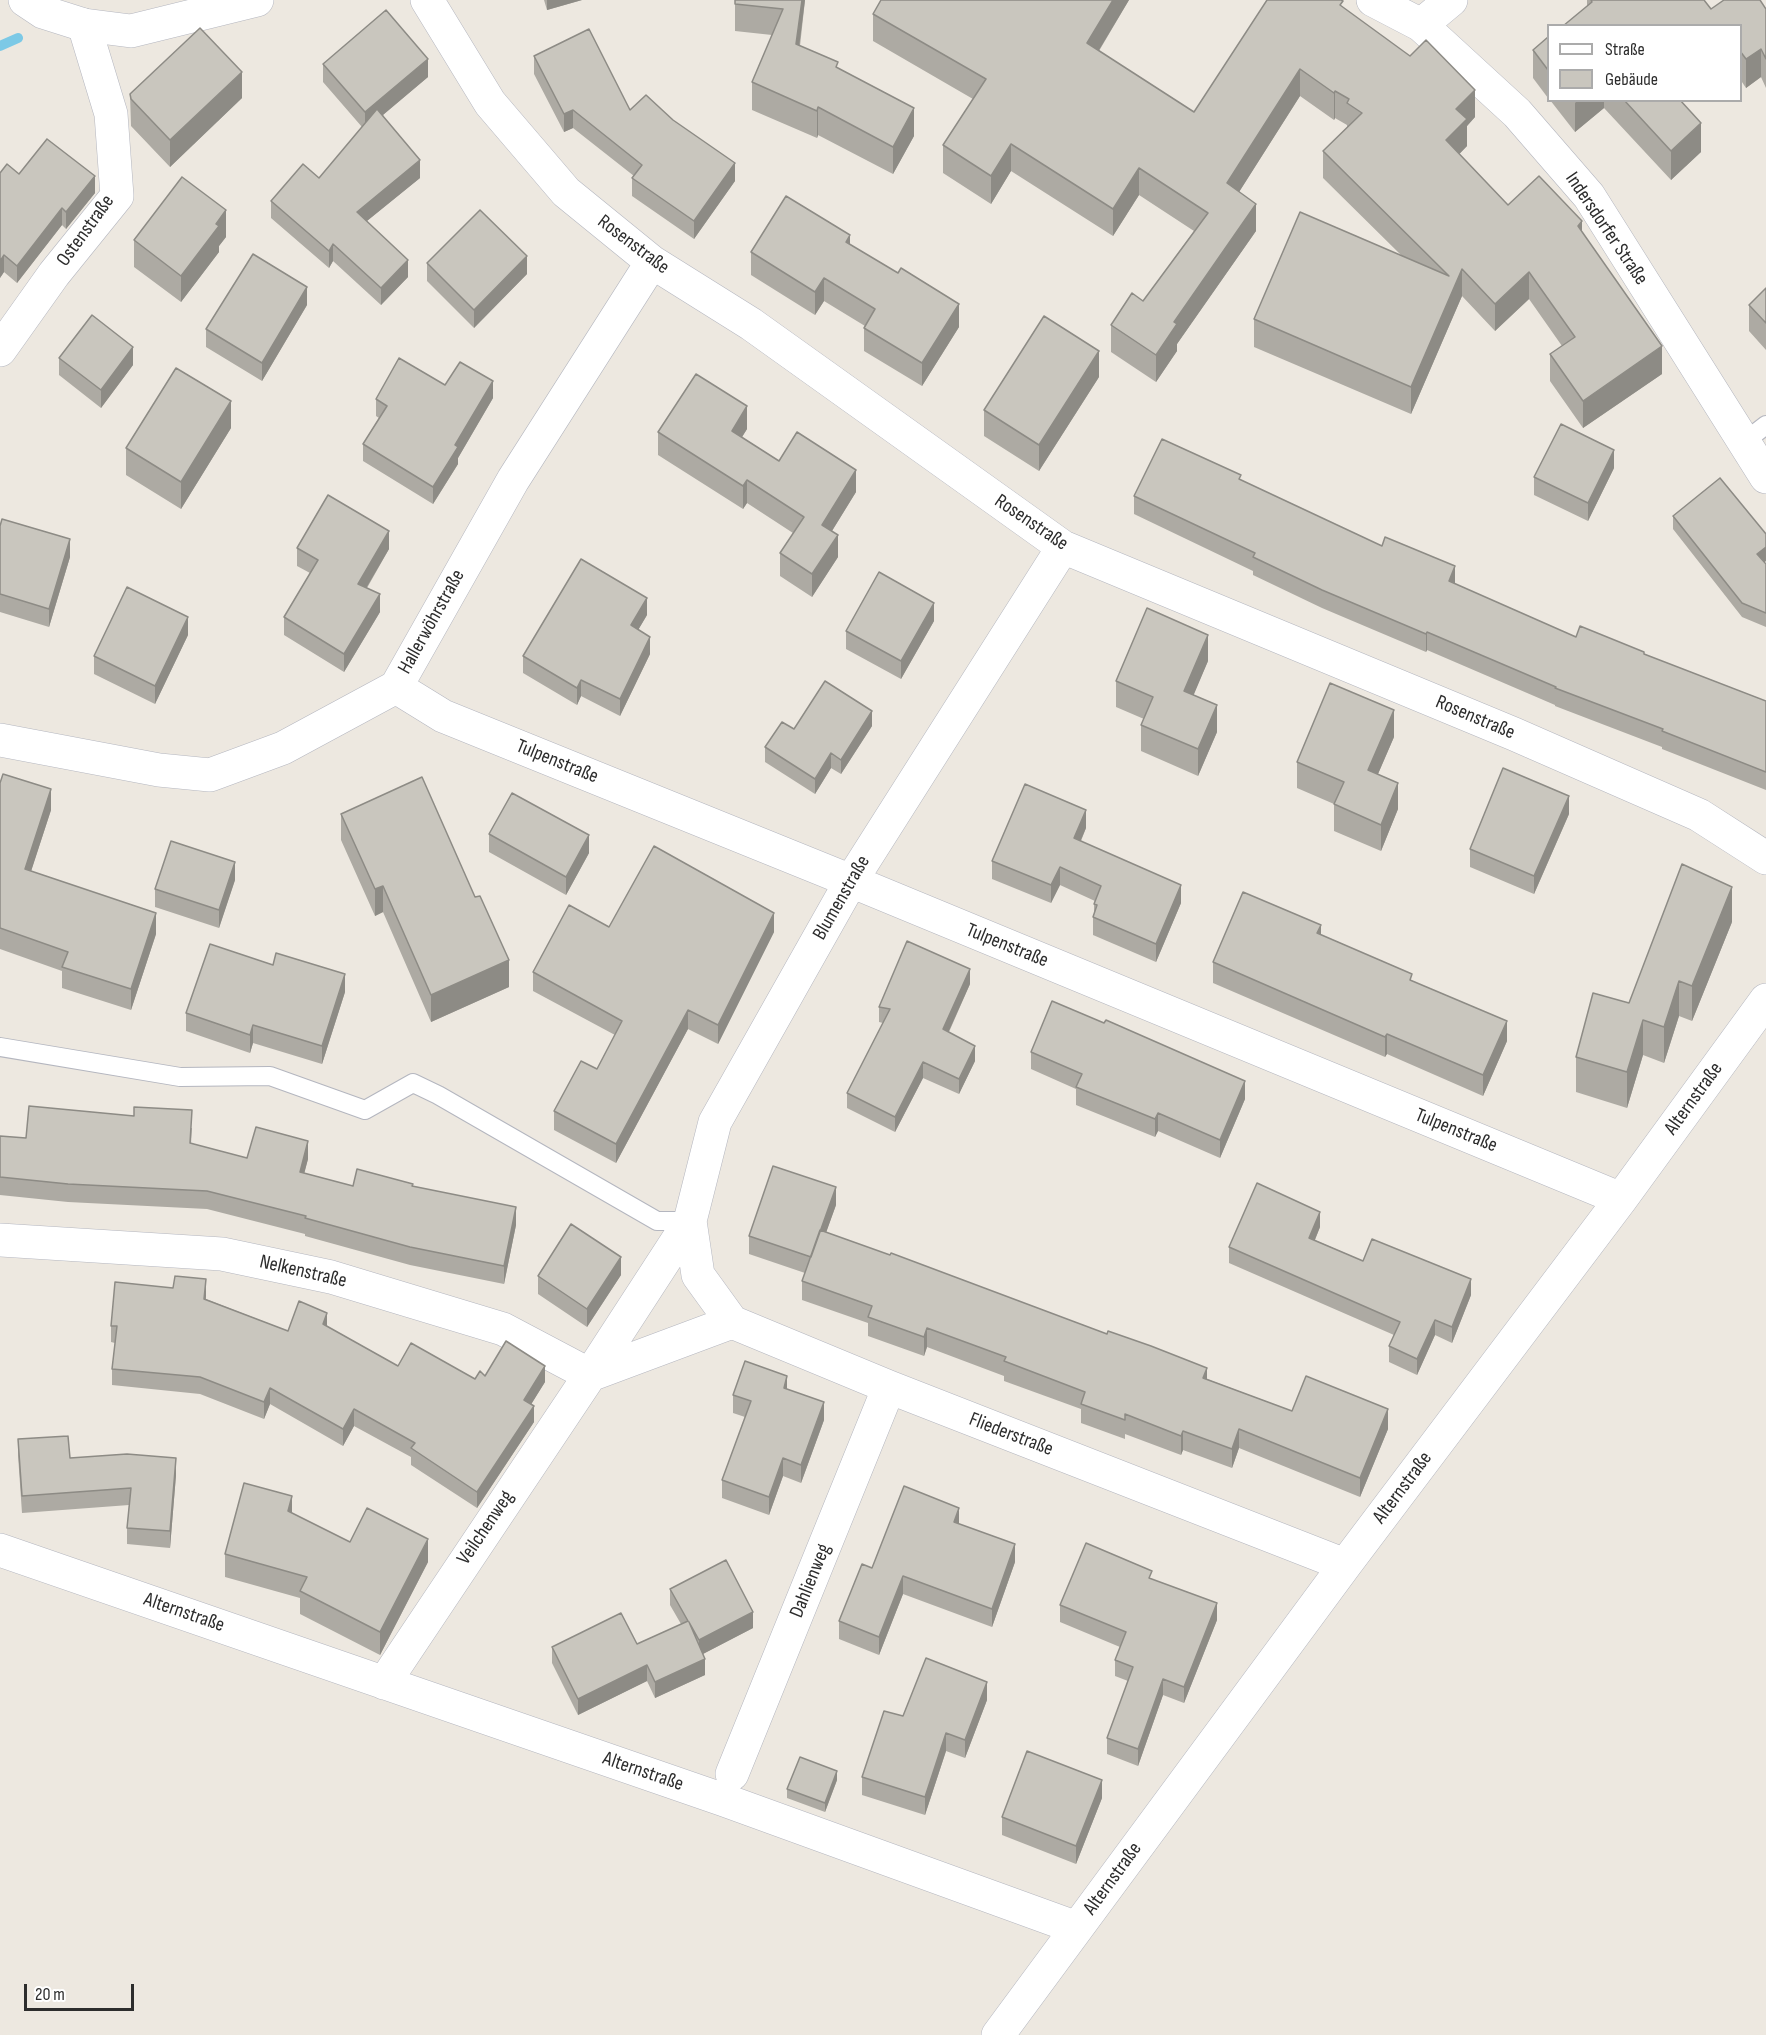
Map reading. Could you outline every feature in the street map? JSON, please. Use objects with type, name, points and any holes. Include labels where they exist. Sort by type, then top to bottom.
[{"type":"street","points":[[26,0],[43,12],[84,26],[131,32],[257,0]]},
{"type":"street","name":"Rosenstraße","points":[[427,0],[490,103],[566,192],[652,262],[751,324],[1063,547],[1514,734],[1700,815],[1766,858]]},
{"type":"street","name":"Indersdorfer Straße","points":[[1373,0],[1421,25],[1517,113],[1589,196],[1755,433],[1766,477]]},
{"type":"street","points":[[1421,25],[1451,0]]},
{"type":"street","name":"Ostenstraße","points":[[0,350],[54,274],[117,196],[111,114],[84,26]]},
{"type":"street","name":"Hallerwöhrstraße","points":[[0,740],[159,770],[210,775],[283,748],[396,687],[513,480],[652,262]]},
{"type":"street","name":"Blumenstraße","points":[[732,1322],[698,1275],[690,1221],[715,1122],[851,881],[1063,547]]},
{"type":"street","name":"Tulpenstraße","points":[[396,687],[443,716],[851,881],[1621,1199]]},
{"type":"street","name":"Alternstraße","points":[[0,1550],[724,1800],[1077,1928],[1346,1564],[1621,1199],[1766,1000]]},
{"type":"street","name":"Veilchenweg","points":[[384,1683],[690,1221]]},
{"type":"street","name":"Nelkenstraße","points":[[0,1240],[222,1254],[331,1277],[503,1329],[590,1375]]},
{"type":"street","points":[[590,1375],[732,1322]]},
{"type":"street","name":"Fliederstraße","points":[[732,1322],[889,1387],[1346,1564]]},
{"type":"street","name":"Dahlienweg","points":[[732,1774],[889,1387]]},
{"type":"street","points":[[998,2035],[1077,1928]]},
{"type":"lane","points":[[0,1047],[180,1077],[270,1076],[365,1110],[413,1083],[438,1095],[657,1221],[690,1221]]},
{"type":"building","points":[[735,0],[802,0],[796,44],[838,62],[836,67],[914,108],[893,147],[818,107],[817,111],[752,82],[783,9],[735,4]]},
{"type":"building","points":[[881,0],[1113,0],[1087,43],[1194,112],[1267,0],[1341,0],[1343,1],[1340,5],[1410,56],[1426,40],[1475,90],[1456,109],[1467,119],[1446,140],[1508,205],[1539,176],[1582,221],[1578,226],[1662,346],[1583,401],[1550,354],[1575,337],[1529,272],[1495,304],[1462,269],[1411,387],[1254,319],[1300,212],[1449,276],[1323,151],[1362,113],[1347,103],[1349,99],[1335,91],[1334,93],[1300,69],[1227,183],[1256,204],[1174,322],[1177,324],[1156,355],[1111,325],[1132,293],[1143,301],[1208,213],[1139,168],[1113,209],[1011,144],[991,176],[943,145],[986,79],[873,14]]},
{"type":"building","points":[[1591,0],[1704,0],[1711,9],[1724,0],[1760,0],[1766,9],[1766,59],[1761,49],[1746,59],[1742,54],[1742,24],[1565,24],[1592,2]]},
{"type":"building","points":[[386,10],[428,59],[365,112],[323,64]]},
{"type":"building","points":[[200,28],[242,72],[170,140],[131,99],[130,94]]},
{"type":"building","points":[[589,29],[630,110],[646,95],[673,120],[735,163],[694,221],[632,178],[642,165],[573,110],[564,114],[534,56]]},
{"type":"building","points":[[1547,38],[1547,69],[1533,50]]},
{"type":"building","points":[[1626,102],[1682,102],[1701,123],[1671,151]]},
{"type":"building","points":[[377,109],[420,160],[357,212],[408,260],[381,288],[333,244],[329,251],[271,201],[303,164],[319,178]]},
{"type":"building","points":[[47,139],[95,176],[66,212],[62,208],[17,266],[4,255],[0,261],[0,173],[7,164],[19,174]]},
{"type":"building","points":[[182,177],[226,210],[216,224],[219,226],[181,276],[134,240]]},
{"type":"building","points":[[786,196],[850,235],[846,242],[898,273],[901,268],[959,304],[922,363],[864,328],[875,309],[824,278],[815,292],[751,252]]},
{"type":"building","points":[[480,210],[527,256],[474,310],[427,263]]},
{"type":"building","points":[[253,254],[307,287],[262,363],[206,329]]},
{"type":"building","points":[[1766,288],[1766,323],[1749,305]]},
{"type":"building","points":[[92,315],[133,347],[101,390],[59,358]]},
{"type":"building","points":[[1044,316],[1099,351],[1039,445],[984,410]]},
{"type":"building","points":[[399,358],[445,385],[460,362],[493,381],[455,445],[458,447],[433,487],[363,444],[387,406],[376,399]]},
{"type":"building","points":[[176,368],[231,401],[181,482],[126,448]]},
{"type":"building","points":[[696,374],[747,406],[732,431],[779,461],[797,432],[856,470],[822,525],[838,535],[812,574],[780,553],[804,517],[747,480],[743,486],[658,432]]},
{"type":"building","points":[[1561,424],[1614,450],[1588,503],[1534,477]]},
{"type":"building","points":[[1162,439],[1241,475],[1239,479],[1382,546],[1385,537],[1455,566],[1449,581],[1576,637],[1580,626],[1644,652],[1644,654],[1766,701],[1766,772],[1662,731],[1663,729],[1555,688],[1427,632],[1426,634],[1322,590],[1253,557],[1255,553],[1134,496]]},
{"type":"building","points":[[1720,478],[1766,534],[1766,547],[1757,554],[1766,564],[1766,613],[1742,603],[1673,516]]},
{"type":"building","points":[[328,495],[389,531],[358,584],[380,594],[344,654],[284,617],[318,560],[297,548]]},
{"type":"building","points":[[2,519],[70,539],[49,609],[0,594],[0,526]]},
{"type":"building","points":[[581,559],[647,598],[631,625],[650,637],[620,699],[581,680],[577,688],[523,656]]},
{"type":"building","points":[[879,572],[934,603],[901,661],[846,631]]},
{"type":"building","points":[[127,587],[188,617],[155,686],[94,656]]},
{"type":"building","points":[[1147,608],[1208,635],[1184,691],[1217,705],[1198,749],[1141,725],[1153,697],[1116,681]]},
{"type":"building","points":[[825,681],[872,711],[841,760],[831,753],[815,779],[765,747],[782,722],[794,729]]},
{"type":"building","points":[[1330,683],[1394,710],[1368,770],[1398,783],[1381,825],[1334,804],[1344,782],[1297,762]]},
{"type":"building","points":[[1503,768],[1569,796],[1534,876],[1470,849]]},
{"type":"building","points":[[3,774],[51,789],[25,869],[156,913],[131,989],[62,967],[68,952],[0,928],[0,783]]},
{"type":"building","points":[[422,777],[475,897],[480,896],[509,960],[431,995],[383,886],[375,889],[341,814]]},
{"type":"building","points":[[1025,784],[1086,810],[1074,838],[1181,885],[1156,944],[1093,917],[1097,905],[1094,904],[1101,886],[1060,867],[1051,885],[992,861]]},
{"type":"building","points":[[512,793],[589,835],[566,877],[489,834]]},
{"type":"building","points":[[171,841],[235,862],[219,910],[155,889]]},
{"type":"building","points":[[654,846],[774,913],[718,1025],[688,1010],[616,1144],[554,1111],[581,1061],[597,1069],[622,1021],[533,972],[569,905],[609,927]]},
{"type":"building","points":[[1682,864],[1732,887],[1692,986],[1679,981],[1664,1027],[1643,1020],[1627,1072],[1576,1057],[1593,993],[1629,1003]]},
{"type":"building","points":[[1243,892],[1321,925],[1317,933],[1412,974],[1410,980],[1507,1021],[1483,1075],[1387,1034],[1385,1037],[1213,962]]},
{"type":"building","points":[[907,941],[970,969],[943,1029],[975,1046],[959,1079],[923,1062],[895,1117],[847,1093],[890,1009],[879,1007]]},
{"type":"building","points":[[210,944],[273,965],[276,953],[345,974],[322,1046],[253,1025],[250,1035],[186,1013]]},
{"type":"building","points":[[1052,1001],[1104,1023],[1106,1020],[1245,1081],[1220,1140],[1158,1113],[1155,1119],[1076,1087],[1082,1074],[1031,1052]]},
{"type":"building","points":[[29,1106],[134,1116],[134,1107],[192,1110],[190,1143],[247,1158],[256,1127],[308,1141],[300,1172],[353,1186],[357,1169],[413,1184],[412,1186],[516,1207],[504,1266],[410,1247],[305,1218],[306,1216],[207,1191],[68,1184],[0,1177],[0,1136],[26,1138]]},
{"type":"building","points":[[773,1166],[836,1187],[811,1257],[749,1236]]},
{"type":"building","points":[[1257,1183],[1320,1212],[1309,1238],[1363,1261],[1372,1239],[1471,1279],[1452,1327],[1435,1320],[1417,1359],[1389,1346],[1400,1322],[1229,1247]]},
{"type":"building","points":[[571,1224],[621,1257],[587,1309],[538,1276]]},
{"type":"building","points":[[820,1230],[890,1255],[891,1253],[1107,1334],[1108,1331],[1151,1346],[1207,1368],[1203,1378],[1292,1411],[1306,1376],[1388,1409],[1360,1478],[1239,1429],[1232,1449],[1183,1431],[1181,1436],[1125,1414],[1125,1420],[1081,1404],[1085,1392],[1004,1361],[1006,1357],[927,1328],[924,1337],[868,1317],[872,1306],[802,1281]]},
{"type":"building","points":[[175,1276],[206,1279],[204,1299],[288,1331],[299,1301],[327,1313],[323,1324],[398,1366],[411,1343],[475,1379],[480,1371],[485,1376],[506,1341],[545,1366],[524,1400],[534,1406],[477,1492],[411,1448],[415,1443],[354,1409],[343,1429],[270,1388],[264,1402],[200,1377],[112,1369],[117,1326],[111,1326],[115,1282],[173,1288]]},
{"type":"building","points":[[745,1361],[787,1376],[784,1388],[824,1402],[801,1465],[783,1458],[769,1497],[722,1480],[751,1401],[733,1395]]},
{"type":"building","points":[[68,1436],[70,1458],[127,1454],[176,1458],[170,1531],[127,1528],[131,1488],[22,1496],[18,1439]]},
{"type":"building","points":[[244,1483],[292,1496],[288,1511],[350,1542],[367,1508],[428,1539],[380,1632],[300,1591],[307,1577],[225,1554]]},
{"type":"building","points":[[904,1486],[959,1508],[954,1522],[1015,1544],[992,1609],[903,1576],[879,1637],[839,1621],[862,1564],[872,1568]]},
{"type":"building","points":[[1086,1543],[1152,1571],[1149,1578],[1217,1603],[1184,1687],[1163,1679],[1138,1749],[1107,1738],[1133,1667],[1115,1660],[1126,1632],[1060,1605]]},
{"type":"building","points":[[726,1560],[753,1612],[699,1640],[689,1622],[705,1659],[655,1682],[647,1665],[578,1699],[552,1647],[621,1613],[637,1644],[688,1621],[670,1589]]},
{"type":"building","points":[[926,1658],[987,1682],[965,1740],[946,1733],[925,1797],[862,1777],[884,1711],[903,1716]]},
{"type":"building","points":[[1027,1751],[1102,1780],[1076,1846],[1002,1817]]},
{"type":"building","points":[[800,1757],[837,1771],[825,1803],[787,1789]]},
{"type":"waterway","points":[[0,46],[18,38]]}]
